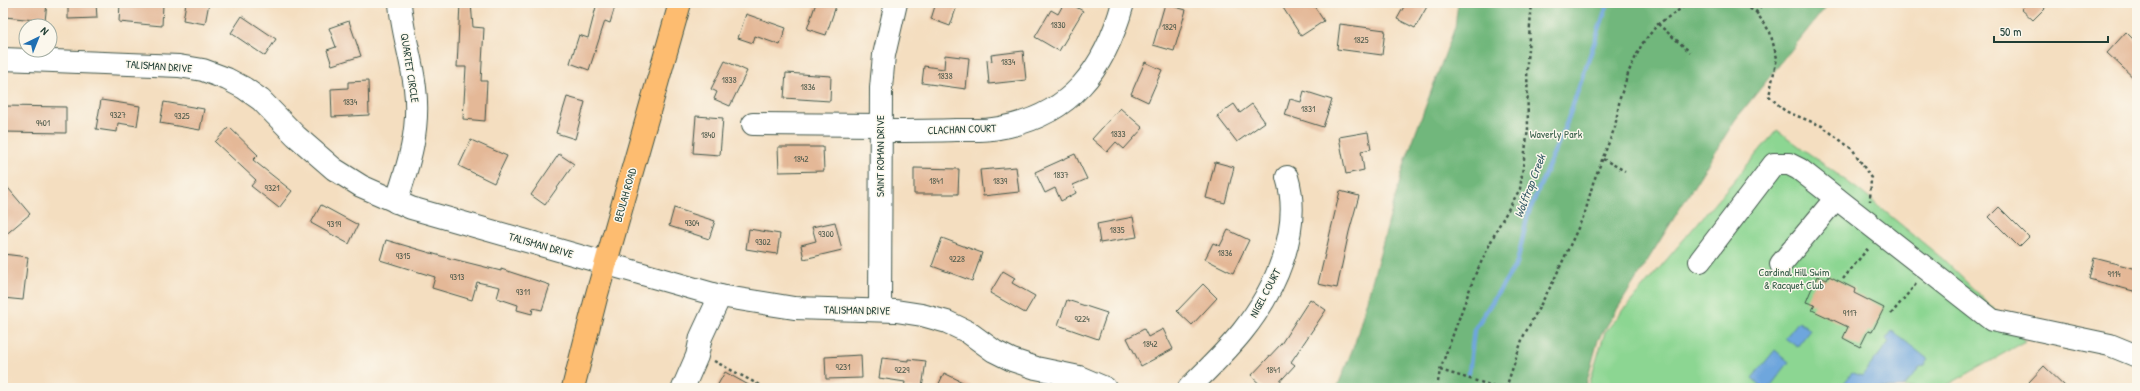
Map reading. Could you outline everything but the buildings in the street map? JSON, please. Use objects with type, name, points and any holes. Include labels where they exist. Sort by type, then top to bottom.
[{"type":"main road","name":"BEULAH ROAD","points":[[573,388],[606,263],[680,3]]},
{"type":"street","name":"QUARTET CIRCLE","points":[[396,202],[411,161],[417,113],[415,87],[400,3]]},
{"type":"street","name":"SAINT ROMAN DRIVE","points":[[880,310],[880,128],[884,55],[896,3]]},
{"type":"street","name":"CLACHAN COURT","points":[[753,124],[880,128],[998,129],[1022,123],[1045,113],[1065,100],[1083,84],[1098,66],[1109,46],[1123,3]]},
{"type":"street","name":"TALISMAN DRIVE","points":[[3,59],[179,66],[203,70],[227,79],[244,88],[261,100],[296,136],[334,169],[361,186],[396,202],[720,296],[794,308],[880,310],[922,315],[947,322],[968,332],[994,351],[1012,360],[1036,368],[1078,377],[1105,388]]},
{"type":"street","points":[[1700,261],[1774,164],[1789,164],[1800,169],[1992,320],[2110,345],[2137,356]]},
{"type":"street","name":"NIGEL COURT","points":[[1189,388],[1242,332],[1259,308],[1273,282],[1284,254],[1292,221],[1292,202],[1287,177]]},
{"type":"street","points":[[1781,264],[1836,198]]},
{"type":"street","points":[[683,388],[697,356],[701,337],[720,296]]},
{"type":"street","points":[[668,388],[685,349],[701,337]]},
{"type":"path","points":[[1437,388],[1440,370],[1475,275],[1497,229],[1520,189],[1528,129],[1527,60],[1532,3]]},
{"type":"path","points":[[1506,388],[1523,337],[1574,240],[1615,127],[1620,98],[1629,71],[1642,44],[1658,24],[1687,4],[1693,3]]},
{"type":"path","points":[[1739,3],[1756,12],[1770,32],[1777,58],[1769,96],[1785,111],[1822,126],[1853,150],[1871,178],[1870,205],[1864,219]]},
{"type":"path","points":[[1756,12],[1763,3]]},
{"type":"path","points":[[1658,24],[1690,52]]},
{"type":"path","points":[[1603,159],[1625,171]]},
{"type":"path","points":[[1843,279],[1881,233]]},
{"type":"path","points":[[1891,314],[1928,270]]},
{"type":"path","points":[[713,360],[765,388]]},
{"type":"path","points":[[1440,370],[1500,388]]},
{"type":"green space","name":"Waverly Park","points":[[1458,3],[1829,3],[1735,120],[1598,340],[1585,388],[1337,388],[1355,343],[1406,159],[1455,27]]},
{"type":"green space","name":"Cardinal Hill Swim & Racquet Club","points":[[1777,130],[1860,191],[1944,260],[2026,341],[1942,388],[1588,388],[1605,332]]},
{"type":"water","points":[[1799,321],[1810,330],[1797,347],[1785,338]]},
{"type":"water","points":[[1892,331],[1929,360],[1923,367],[1921,366],[1903,388],[1840,388],[1852,373],[1862,376],[1889,342],[1886,339]]},
{"type":"water","points":[[1775,350],[1789,362],[1769,388],[1764,388],[1752,378]]},
{"type":"waterway","name":"Wolftrap Creek","points":[[1469,373],[1474,330],[1517,263],[1528,214],[1567,122],[1608,3]]}]
